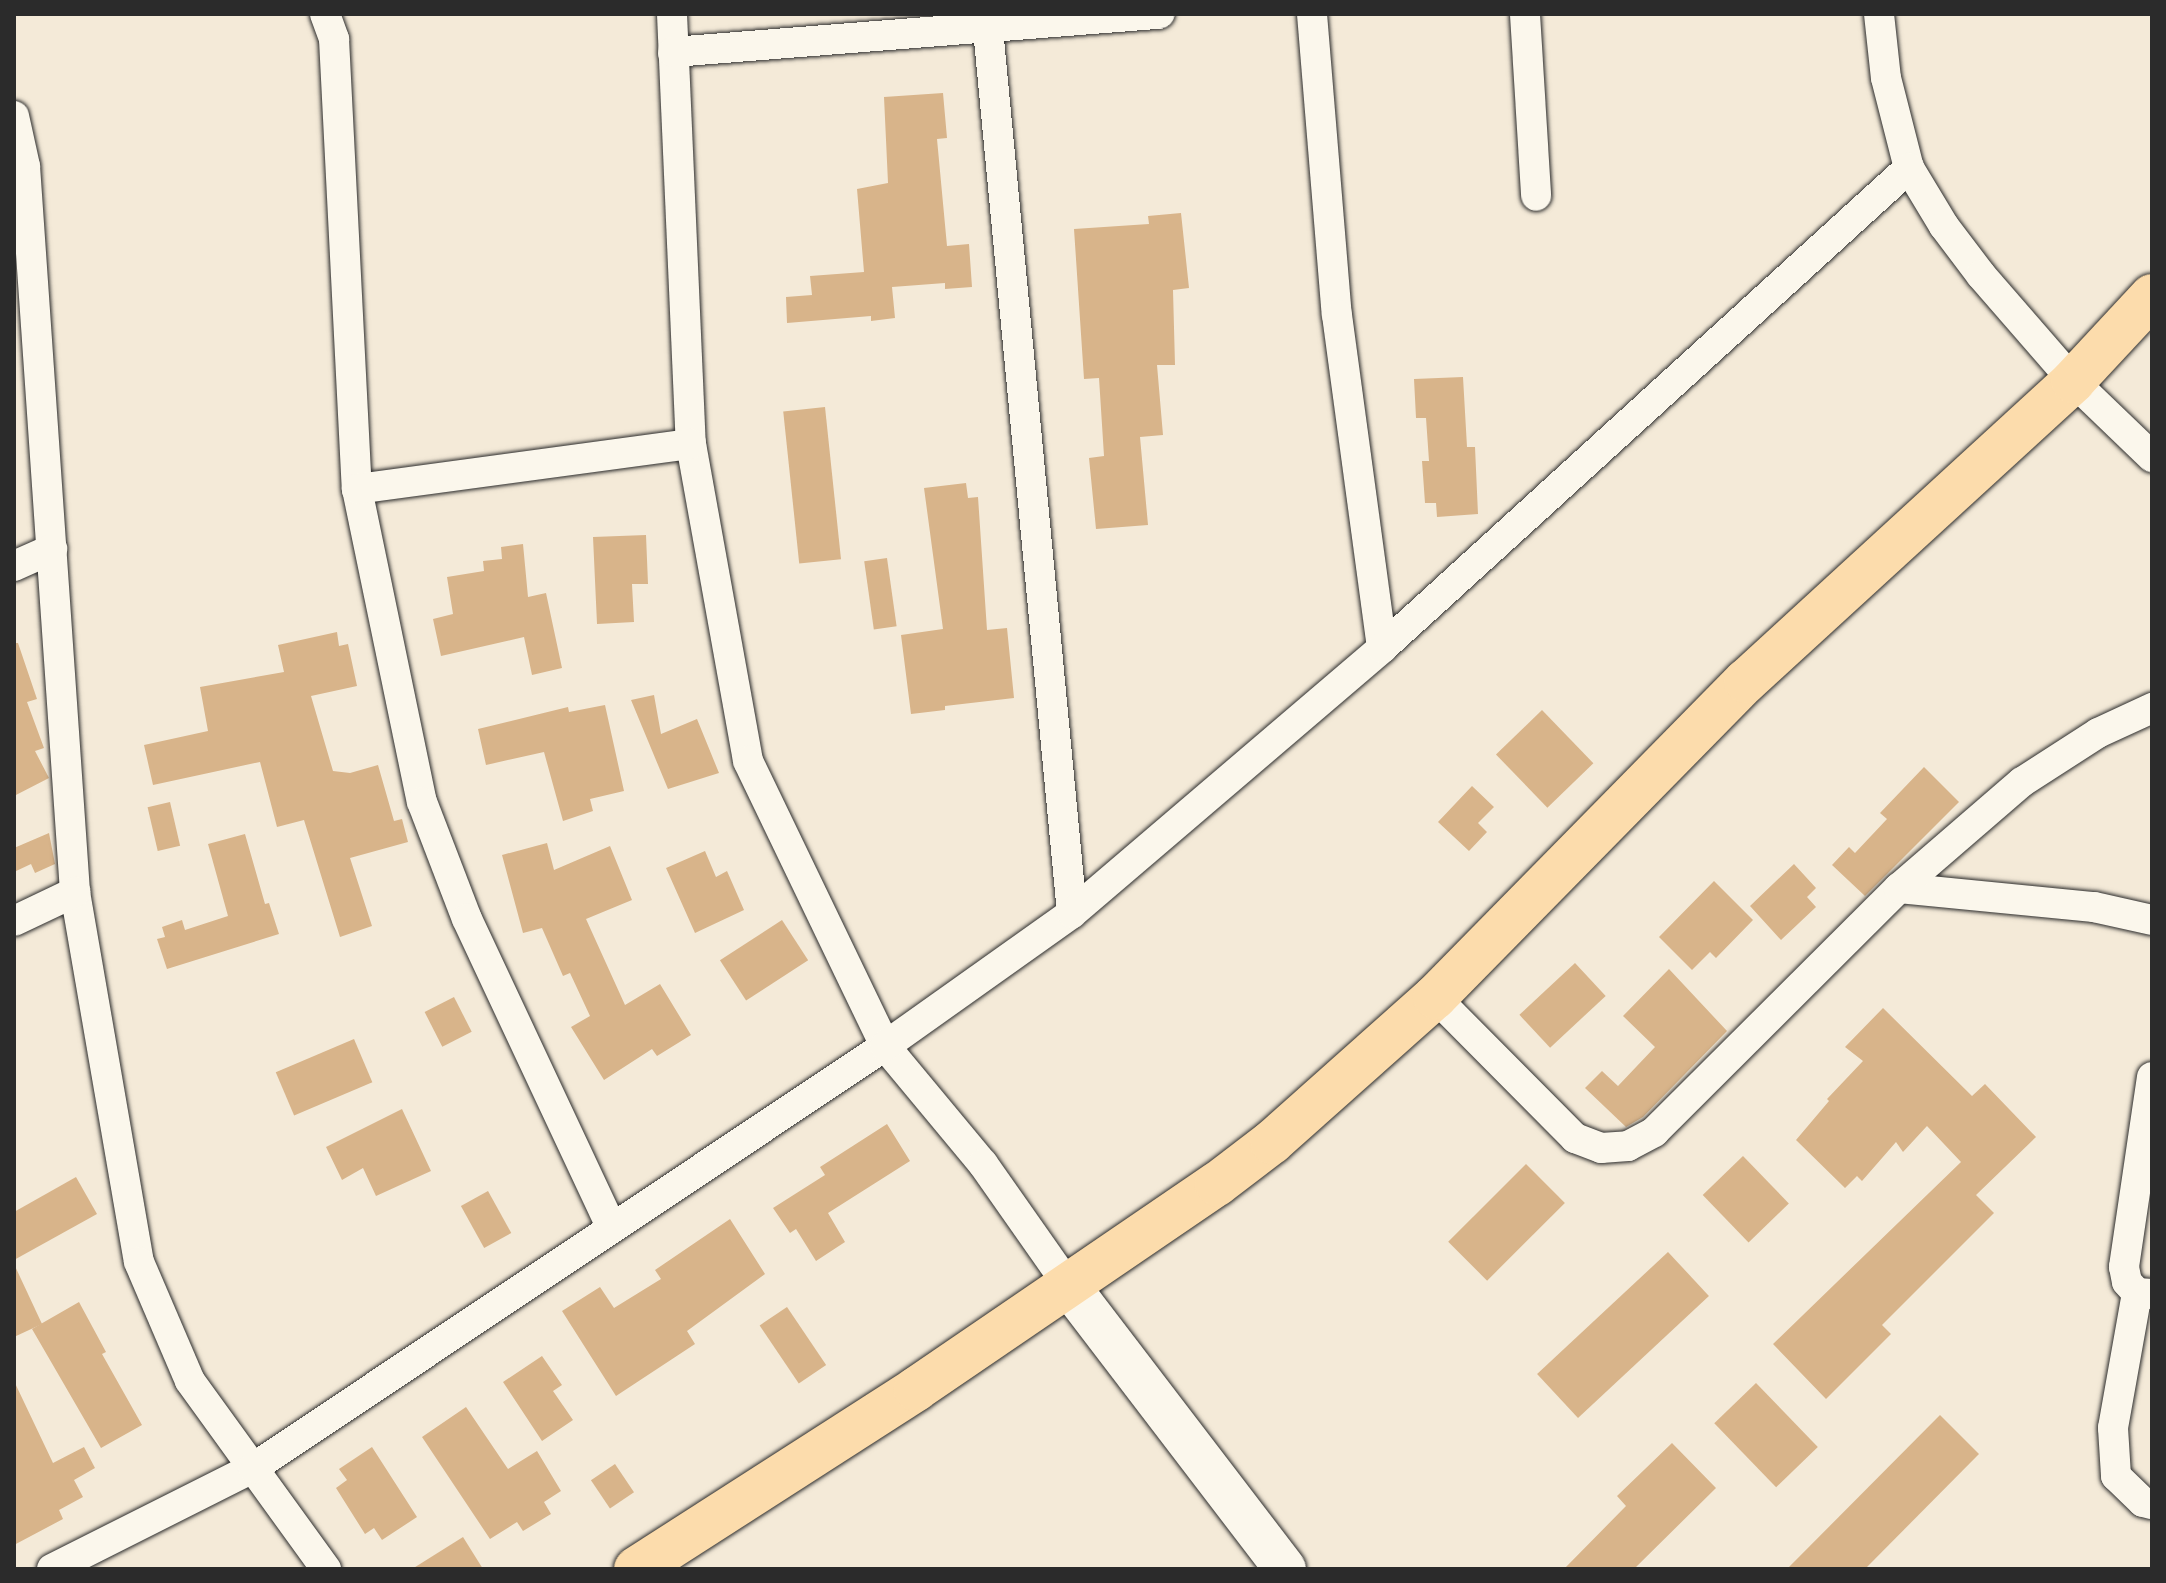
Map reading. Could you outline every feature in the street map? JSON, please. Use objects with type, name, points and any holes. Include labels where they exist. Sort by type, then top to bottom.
[{"type":"main road","points":[[636,1569],[916,1389],[1217,1184],[1272,1142],[1435,997],[1746,681],[2073,381],[2152,296]]},
{"type":"street","points":[[325,14],[334,39],[357,489],[422,802],[467,919],[611,1227]]},
{"type":"street","points":[[672,14],[691,444],[748,761],[885,1046],[983,1164],[1068,1285],[1285,1569]]},
{"type":"street","points":[[673,52],[1160,14]]},
{"type":"street","points":[[1312,14],[1337,315],[1382,648]]},
{"type":"street","points":[[1525,14],[1536,196]]},
{"type":"street","points":[[1879,14],[1886,78],[1909,168],[1944,226],[1981,275],[2073,381],[2152,457]]},
{"type":"street","points":[[988,29],[1072,913]]},
{"type":"street","points":[[14,116],[25,166],[75,892],[139,1262],[190,1381],[326,1569]]},
{"type":"street","points":[[52,1569],[253,1468],[461,1332],[611,1227],[885,1046],[1072,913],[1382,648],[1909,168]]},
{"type":"street","points":[[357,489],[691,444]]},
{"type":"street","points":[[14,566],[52,549]]},
{"type":"street","points":[[1435,997],[1575,1138],[1601,1148],[1628,1146],[1654,1132],[1899,888],[2022,782],[2098,733],[2152,708]]},
{"type":"street","points":[[1899,888],[2094,907],[2152,920]]},
{"type":"street","points":[[14,921],[75,892]]},
{"type":"street","points":[[2152,1077],[2124,1267],[2127,1282],[2144,1294],[2113,1428],[2116,1476],[2143,1502],[2152,1504]]},
{"type":"building","points":[[943,93],[947,138],[937,139],[947,246],[969,244],[972,287],[945,289],[945,283],[892,287],[895,318],[871,321],[871,316],[787,323],[786,297],[812,295],[810,276],[864,272],[857,189],[888,183],[884,97]]},
{"type":"building","points":[[1181,213],[1189,288],[1173,290],[1175,365],[1157,365],[1163,435],[1140,437],[1148,525],[1096,529],[1089,458],[1104,456],[1099,378],[1084,379],[1074,229],[1149,224],[1148,216]]},
{"type":"building","points":[[1463,377],[1467,447],[1475,447],[1478,514],[1437,517],[1436,503],[1425,503],[1422,461],[1429,461],[1426,418],[1416,418],[1414,379]]},
{"type":"building","points":[[825,407],[841,559],[799,564],[783,411]]},
{"type":"building","points":[[966,483],[968,498],[978,497],[987,630],[1007,628],[1014,698],[945,706],[945,710],[911,714],[901,635],[943,629],[924,488]]},
{"type":"building","points":[[646,535],[648,584],[632,584],[634,622],[597,624],[593,537]]},
{"type":"building","points":[[523,544],[528,597],[546,593],[562,668],[532,675],[524,637],[441,656],[433,619],[453,614],[447,577],[484,571],[483,561],[502,559],[501,547]]},
{"type":"building","points":[[887,558],[897,626],[874,630],[864,561]]},
{"type":"building","points":[[337,632],[339,646],[348,644],[357,686],[311,696],[333,771],[350,773],[378,765],[394,821],[402,819],[408,842],[350,858],[372,926],[340,937],[304,820],[277,827],[260,762],[153,785],[144,745],[208,731],[200,687],[284,672],[278,645]]},
{"type":"building","points":[[14,643],[18,643],[37,699],[27,702],[44,748],[35,751],[49,778],[14,796]]},
{"type":"building","points":[[654,695],[661,734],[697,719],[719,773],[668,789],[631,700]]},
{"type":"building","points":[[605,705],[624,791],[590,799],[593,811],[563,821],[544,752],[486,765],[478,729],[568,707],[569,712]]},
{"type":"building","points":[[1542,710],[1593,763],[1547,808],[1496,754]]},
{"type":"building","points":[[1924,767],[1959,802],[1865,896],[1832,865],[1849,847],[1855,853],[1887,819],[1880,813]]},
{"type":"building","points":[[1472,786],[1494,807],[1478,823],[1487,832],[1469,851],[1438,822]]},
{"type":"building","points":[[170,802],[180,846],[158,851],[148,807]]},
{"type":"building","points":[[49,833],[55,864],[35,873],[31,864],[14,872],[14,848]]},
{"type":"building","points":[[245,834],[265,904],[269,903],[279,934],[167,969],[157,939],[165,937],[162,927],[182,920],[185,930],[228,916],[208,844]]},
{"type":"building","points":[[547,843],[554,870],[610,846],[632,900],[586,919],[625,1005],[660,984],[691,1035],[657,1056],[652,1049],[604,1080],[571,1027],[590,1016],[570,973],[563,976],[542,928],[523,933],[502,855]]},
{"type":"building","points":[[705,851],[716,877],[727,871],[744,910],[695,933],[666,868]]},
{"type":"building","points":[[1794,864],[1816,888],[1807,897],[1816,907],[1781,940],[1750,906]]},
{"type":"building","points":[[1714,881],[1753,920],[1716,958],[1710,952],[1692,970],[1659,937]]},
{"type":"building","points":[[782,920],[808,960],[746,1001],[720,960]]},
{"type":"building","points":[[1575,963],[1606,996],[1550,1048],[1519,1015]]},
{"type":"building","points":[[1669,969],[1727,1031],[1643,1117],[1626,1127],[1585,1088],[1602,1071],[1618,1086],[1655,1047],[1623,1016]]},
{"type":"building","points":[[454,997],[472,1032],[442,1047],[425,1012]]},
{"type":"building","points":[[1883,1008],[1972,1096],[1985,1084],[2036,1137],[1976,1195],[1994,1213],[1882,1325],[1891,1334],[1826,1399],[1773,1344],[1961,1162],[1927,1126],[1903,1152],[1896,1142],[1862,1181],[1857,1176],[1845,1188],[1796,1140],[1829,1101],[1827,1099],[1863,1061],[1845,1047]]},
{"type":"building","points":[[354,1039],[372,1082],[294,1115],[276,1072]]},
{"type":"building","points":[[402,1109],[431,1171],[376,1196],[363,1168],[342,1180],[326,1147]]},
{"type":"building","points":[[887,1124],[910,1161],[828,1213],[845,1242],[816,1261],[796,1229],[790,1233],[773,1208],[825,1175],[820,1167]]},
{"type":"building","points":[[1743,1156],[1789,1203],[1749,1242],[1703,1195]]},
{"type":"building","points":[[1526,1164],[1565,1203],[1487,1281],[1448,1242]]},
{"type":"building","points":[[76,1177],[97,1214],[14,1260],[14,1212]]},
{"type":"building","points":[[488,1191],[511,1233],[484,1248],[461,1206]]},
{"type":"building","points":[[730,1219],[765,1274],[687,1331],[695,1344],[616,1396],[562,1311],[600,1287],[614,1308],[661,1279],[655,1270]]},
{"type":"building","points":[[1668,1252],[1709,1296],[1578,1418],[1537,1374]]},
{"type":"building","points":[[14,1264],[42,1324],[14,1337]]},
{"type":"building","points":[[79,1302],[106,1352],[102,1354],[142,1425],[101,1448],[32,1329]]},
{"type":"building","points":[[787,1307],[826,1365],[799,1383],[760,1325]]},
{"type":"building","points":[[542,1356],[562,1385],[553,1391],[573,1420],[542,1441],[503,1382]]},
{"type":"building","points":[[14,1381],[53,1463],[84,1447],[95,1468],[74,1480],[83,1497],[59,1510],[63,1519],[14,1545]]},
{"type":"building","points":[[1756,1383],[1818,1447],[1776,1487],[1714,1423]]},
{"type":"building","points":[[466,1407],[508,1469],[537,1451],[561,1491],[544,1502],[551,1514],[523,1531],[517,1522],[490,1539],[422,1437]]},
{"type":"building","points":[[1940,1415],[1979,1454],[1865,1569],[1787,1569]]},
{"type":"building","points":[[1672,1443],[1716,1488],[1634,1569],[1564,1569],[1626,1506],[1617,1496]]},
{"type":"building","points":[[372,1447],[417,1517],[382,1540],[374,1528],[365,1534],[336,1488],[347,1480],[339,1469]]},
{"type":"building","points":[[615,1464],[634,1492],[610,1508],[591,1480]]},
{"type":"building","points":[[463,1537],[483,1569],[412,1569]]}]
